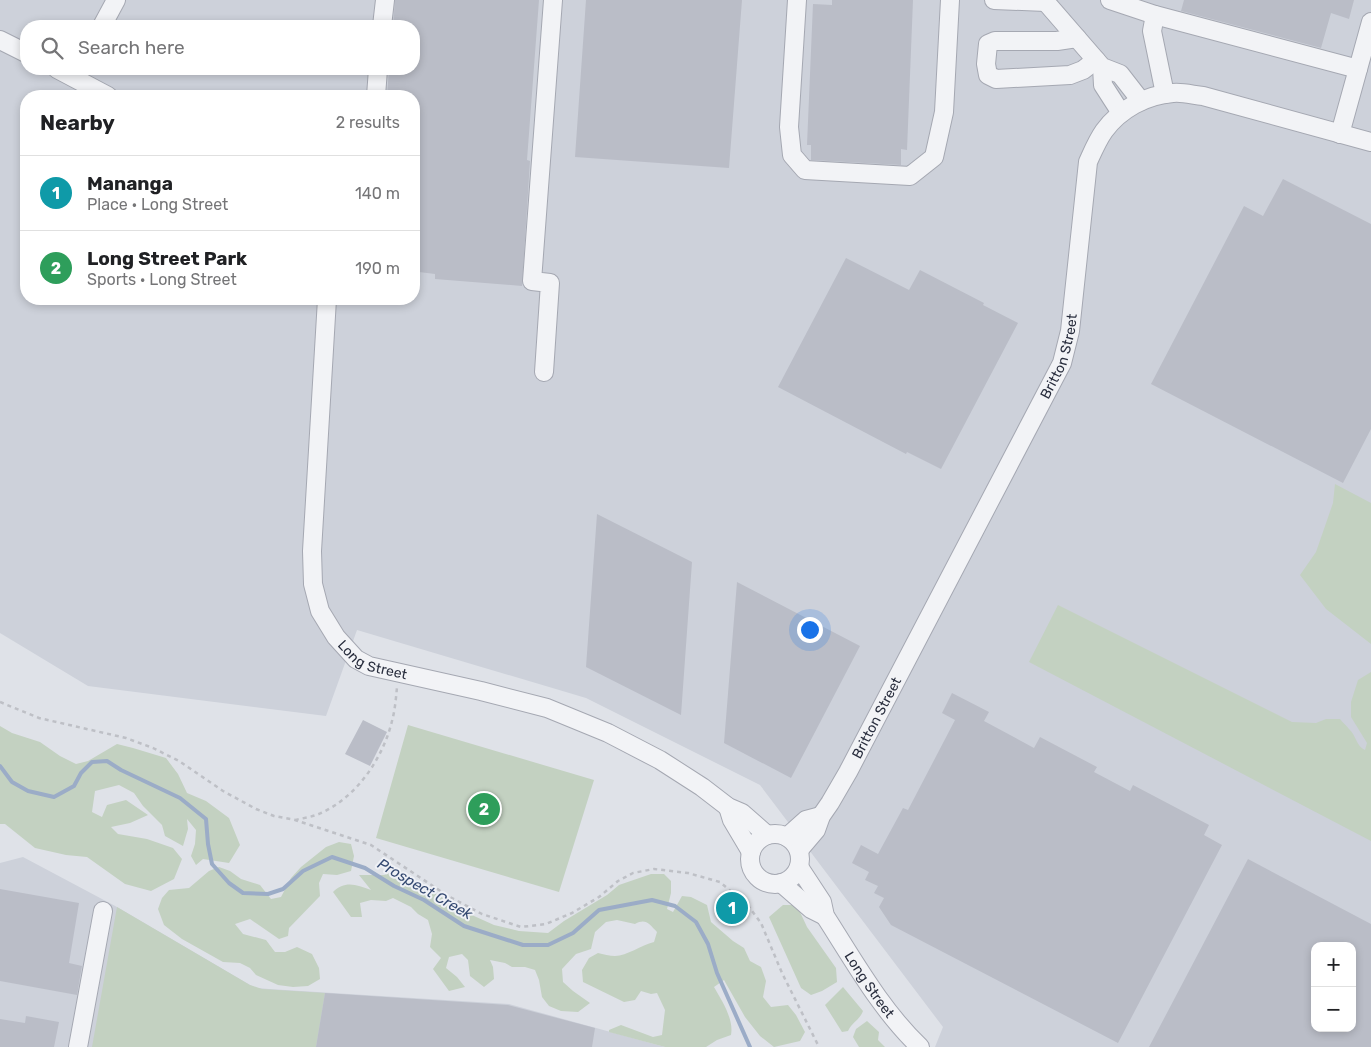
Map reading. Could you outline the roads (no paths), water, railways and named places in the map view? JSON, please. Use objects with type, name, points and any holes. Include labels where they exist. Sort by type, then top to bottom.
[{"type":"street","points":[[105,20],[116,0]]},
{"type":"street","points":[[383,20],[385,0]]},
{"type":"street","points":[[544,372],[550,283],[532,281],[553,0]]},
{"type":"street","points":[[797,0],[789,127],[792,155],[805,170],[910,176],[934,157],[944,112],[950,0]]},
{"type":"street","points":[[994,0],[1045,1],[1099,63],[1120,74],[1141,101]]},
{"type":"street","points":[[1110,0],[1155,16],[1358,70]]},
{"type":"street","points":[[1155,16],[1152,32],[1164,94]]},
{"type":"street","points":[[1340,134],[1371,22]]},
{"type":"street","points":[[1077,38],[1057,42],[995,41],[988,44],[986,64],[988,75],[996,79],[1070,76],[1099,63]]},
{"type":"street","points":[[0,40],[20,50]]},
{"type":"street","points":[[1099,63],[1103,85],[1121,113]]},
{"type":"street","points":[[78,75],[100,90]]},
{"type":"street","points":[[376,90],[378,75]]},
{"type":"street","name":"Britton Street","points":[[795,851],[806,820],[821,816],[848,772],[1062,362],[1070,331],[1088,162],[1104,130],[1121,113],[1141,101],[1164,94],[1187,93],[1371,142]]},
{"type":"street","name":"Long Street","points":[[327,305],[312,551],[313,584],[320,611],[336,637],[356,659],[369,666],[547,708],[608,733],[660,760],[702,787],[728,807],[742,813],[767,835]]},
{"type":"street","name":"Long Street","points":[[728,807],[732,820],[751,852]]},
{"type":"street","points":[[780,834],[795,851],[795,874],[789,880],[772,884],[757,876],[752,869],[750,860],[754,845],[759,839],[767,835],[780,834]]},
{"type":"street","name":"Long Street","points":[[795,851],[822,902],[825,916],[878,997],[920,1047]]},
{"type":"street","name":"Long Street","points":[[781,883],[811,909],[825,916]]},
{"type":"street","points":[[78,1047],[103,911]]},
{"type":"waterway","name":"Prospect Creek","points":[[0,766],[12,782],[28,791],[54,797],[74,786],[81,773],[92,762],[107,761],[121,770],[180,798],[206,819],[212,864],[229,883],[243,893],[268,894],[283,889],[303,871],[332,857],[365,868],[394,886],[424,900],[464,926],[523,945],[548,945],[573,933],[599,910],[652,900],[675,906],[696,922],[708,944],[717,973],[750,1047]]},
{"type":"place","name":"Long Street Park","points":[[484,809]]},
{"type":"place","name":"Mananga","points":[[732,908]]}]
